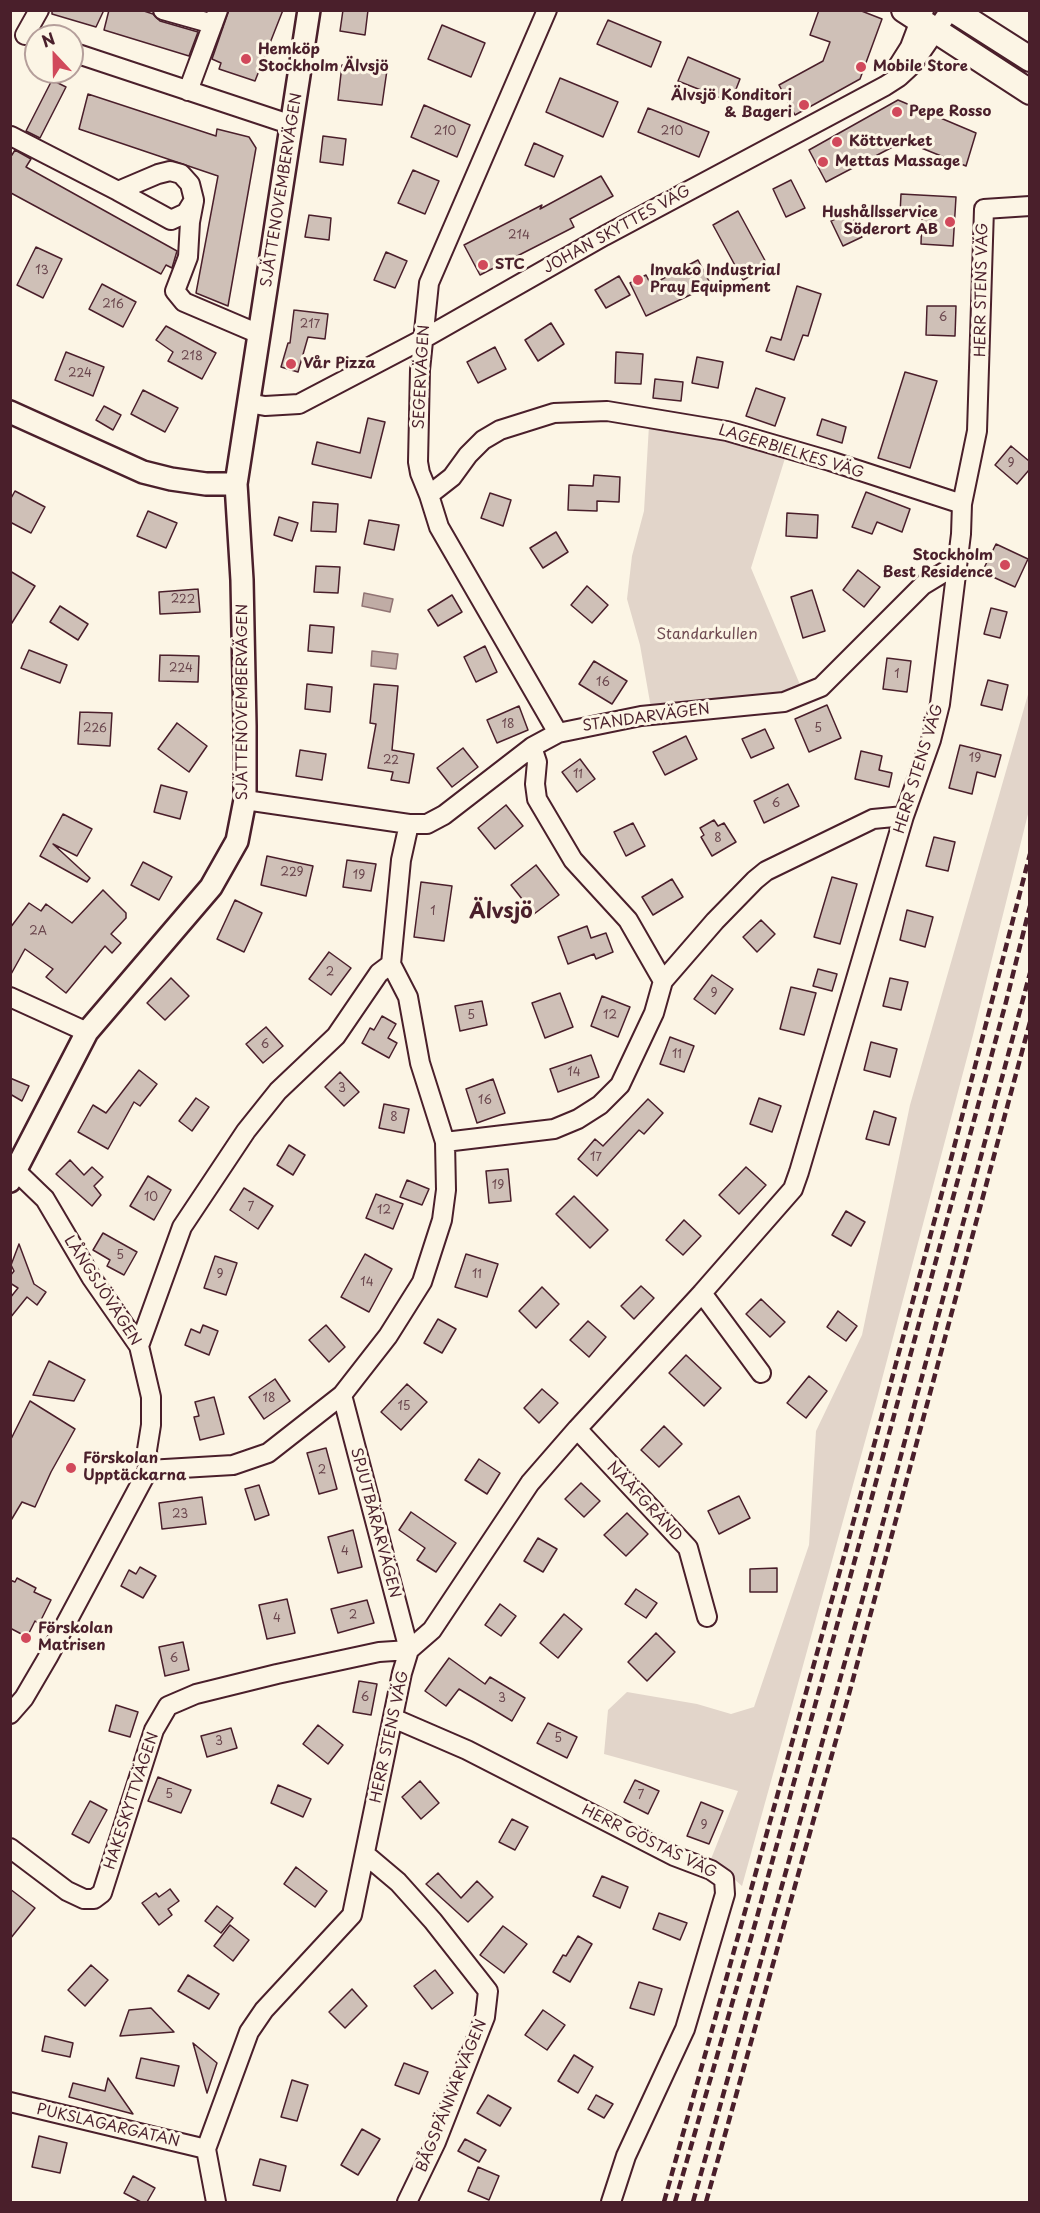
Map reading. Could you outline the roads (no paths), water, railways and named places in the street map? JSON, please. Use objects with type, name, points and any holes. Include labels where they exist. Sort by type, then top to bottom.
[{"type":"main road","points":[[952,10],[1029,59]]},
{"type":"main road","points":[[921,18],[1029,92]]},
{"type":"street","points":[[30,24],[39,10]]},
{"type":"street","points":[[163,10],[216,17],[189,91]]},
{"type":"street","name":"SJÄTTENOVEMBERVÄGEN","points":[[14,1177],[87,1032],[211,887],[237,841],[245,800],[242,580],[236,484],[309,10]]},
{"type":"street","name":"SEGERVÄGEN","points":[[547,10],[429,283],[423,339],[418,462],[439,528],[558,733]]},
{"type":"street","name":"JOHAN SKYTTES VÄG","points":[[248,403],[265,406],[299,404],[423,339],[604,236],[885,86],[912,65],[921,18],[952,10]]},
{"type":"street","points":[[84,56],[292,125]]},
{"type":"street","points":[[11,136],[171,220],[186,213],[194,200]]},
{"type":"street","points":[[118,191],[170,171],[181,174],[190,184],[194,200],[188,257],[176,291],[184,302],[259,334]]},
{"type":"street","name":"HERR STENS VÄG","points":[[206,2149],[249,2032],[264,2010],[352,1915],[409,1650],[432,1630],[530,1483],[793,1189],[800,1172],[904,816],[931,740],[940,704],[961,534],[962,504],[977,431],[984,209],[1029,206]]},
{"type":"street","name":"LAGERBIELKES VÄG","points":[[429,495],[440,489],[452,477],[468,455],[483,440],[500,430],[554,413],[607,411],[727,430],[962,504]]},
{"type":"street","points":[[10,412],[143,472],[206,484],[236,484]]},
{"type":"street","name":"STANDARVÄGEN","points":[[245,800],[409,824],[427,824],[444,815],[532,747],[558,733],[641,716],[784,702],[821,687],[923,585],[956,565]]},
{"type":"street","points":[[532,747],[537,762],[535,784],[537,799],[573,860],[628,920],[663,981]]},
{"type":"street","points":[[445,1142],[554,1129],[578,1119],[600,1105],[620,1085],[654,1014],[663,981],[754,880],[766,871],[873,819],[904,816]]},
{"type":"street","points":[[148,1470],[233,1466],[268,1453],[342,1395],[388,1336],[422,1282],[442,1220],[446,1190],[445,1142],[420,1063],[408,997],[391,964],[401,860],[409,824]]},
{"type":"street","points":[[139,1346],[182,1227],[258,1115],[278,1091],[336,1036],[379,973],[391,964]]},
{"type":"street","points":[[10,997],[87,1032]]},
{"type":"street","name":"LÅNGSJÖVÄGEN","points":[[10,1714],[24,1698],[48,1657],[148,1470],[147,1450],[152,1425],[151,1397],[139,1346],[91,1277],[45,1199],[14,1177]]},
{"type":"street","points":[[702,1293],[761,1373]]},
{"type":"street","name":"SPJUTBÄRARVÄGEN","points":[[342,1395],[409,1650]]},
{"type":"street","name":"NÄÄFGRÄND","points":[[577,1429],[688,1548],[707,1617]]},
{"type":"street","name":"HAKESKYTTVÄGEN","points":[[10,1848],[68,1891],[84,1899],[94,1899],[102,1893],[153,1730],[168,1706],[196,1694],[278,1674],[379,1652],[409,1650]]},
{"type":"street","name":"HERR GÖSTAS VÄG","points":[[393,1718],[467,1750],[674,1856],[711,1870],[724,1879],[725,1894],[685,2029],[626,2156],[611,2202]]},
{"type":"street","name":"BÅGSPÄNNARVÄGEN","points":[[366,1855],[398,1882],[433,1921],[488,1991],[485,2017],[436,2142],[407,2202]]},
{"type":"street","name":"PUKSLAGARGATAN","points":[[10,2102],[206,2149]]},
{"type":"street","points":[[206,2149],[216,2202]]},
{"type":"railway","points":[[664,2202],[846,1549],[1030,854]]},
{"type":"railway","points":[[675,2202],[757,1917],[857,1552],[1030,906]]},
{"type":"railway","points":[[693,2202],[862,1601],[1030,973]]},
{"type":"railway","points":[[706,2202],[849,1694],[1030,1022]]},
{"type":"place","name":"Hemköp Stockholm Älvsjö","points":[[246,59]]},
{"type":"place","name":"Mobile Store","points":[[861,67]]},
{"type":"place","name":"Älvsjö Konditori & Bageri","points":[[804,105]]},
{"type":"place","name":"Pepe Rosso","points":[[897,112]]},
{"type":"place","name":"Köttverket","points":[[837,142]]},
{"type":"place","name":"Mettas Massage","points":[[823,162]]},
{"type":"place","name":"Hushållsservice Söderort AB","points":[[950,222]]},
{"type":"place","name":"STC","points":[[483,265]]},
{"type":"place","name":"Invako Industrial Pray Equipment","points":[[638,280]]},
{"type":"place","name":"Vår Pizza","points":[[291,364]]},
{"type":"place","name":"Stockholm Best Residence","points":[[1005,565]]},
{"type":"place","name":"Förskolan Upptäckarna","points":[[71,1468]]},
{"type":"place","name":"Förskolan Matrisen","points":[[26,1638]]},
{"type":"district","name":"Älvsjö","points":[[501,912]]},
{"type":"park label","name":"Standarkullen","points":[[707,635]]}]
